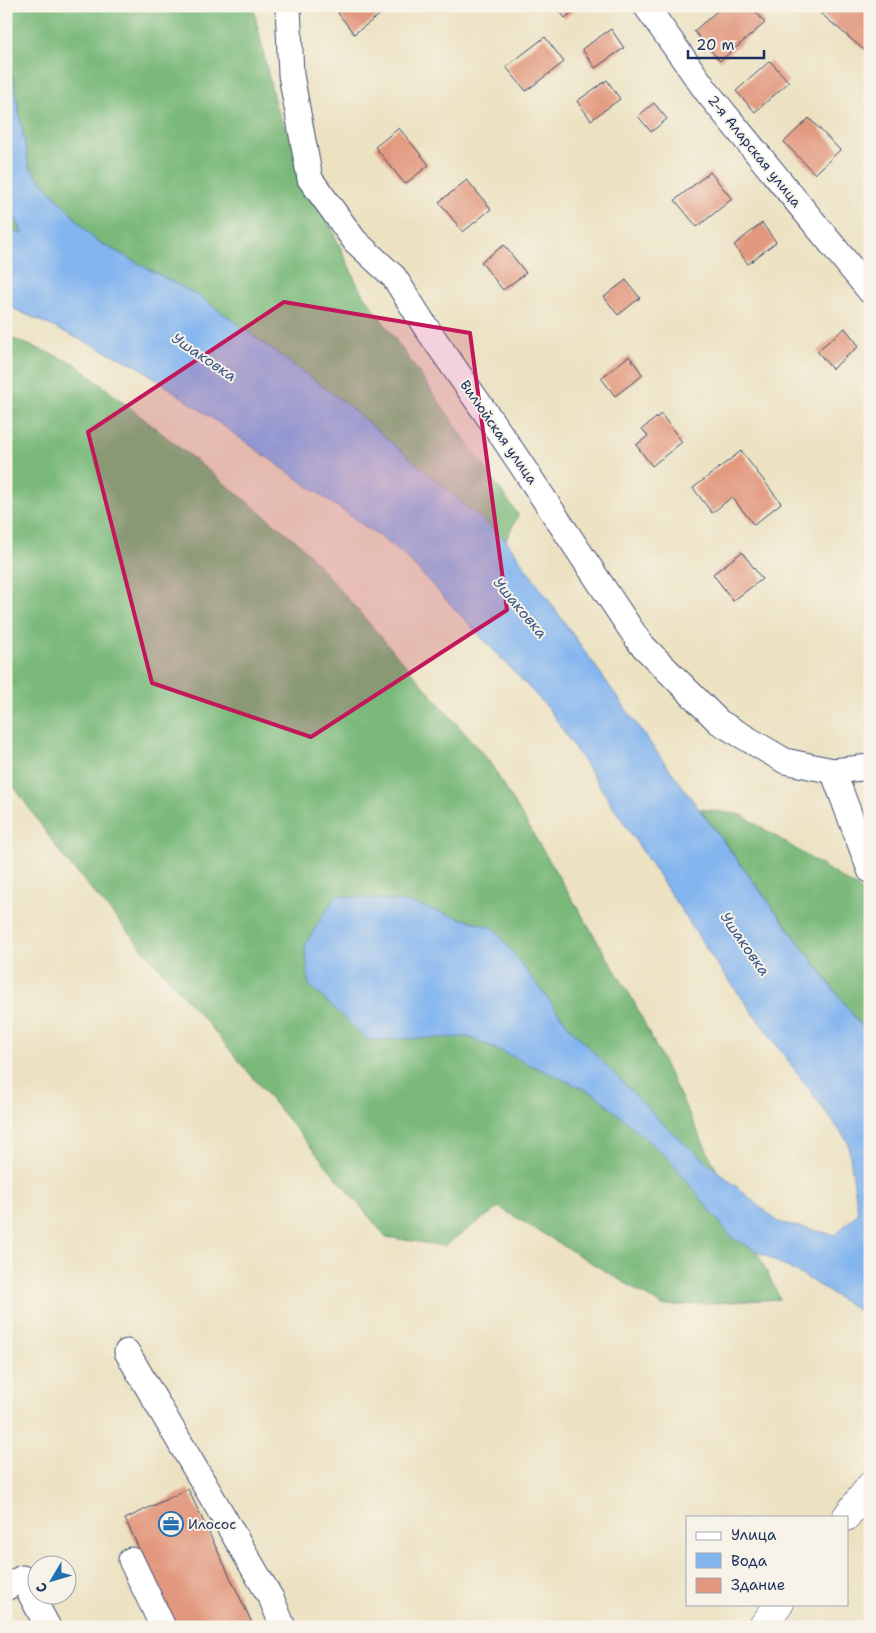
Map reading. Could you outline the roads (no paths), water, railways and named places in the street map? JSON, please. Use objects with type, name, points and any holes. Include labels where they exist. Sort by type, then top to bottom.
[{"type":"main road","points":[[847,1516],[867,1489]]},
{"type":"main road","points":[[762,1627],[778,1606]]},
{"type":"street","name":"Вилюйская улица","points":[[288,6],[291,75],[310,179],[355,241],[394,277],[425,326],[504,439],[640,643],[719,722],[785,761],[833,771],[870,767]]},
{"type":"street","name":"2-я Аларская улица","points":[[646,6],[707,92],[870,290]]},
{"type":"street","points":[[833,771],[870,870]]},
{"type":"street","points":[[127,1352],[272,1600],[283,1627]]},
{"type":"street","points":[[131,1560],[163,1627]]},
{"type":"street","points":[[6,1588],[22,1578],[48,1627]]},
{"type":"water","name":"Ушаковка","points":[[6,62],[13,78],[29,167],[95,240],[202,298],[345,403],[506,540],[647,739],[870,1038],[870,1318],[804,1276],[732,1238],[671,1161],[595,1094],[469,1037],[368,1040],[309,985],[305,945],[336,895],[406,902],[494,928],[570,1028],[669,1130],[778,1222],[835,1235],[858,1213],[848,1142],[714,960],[549,709],[400,551],[138,366],[6,305],[6,231],[23,234],[6,198]]},
{"type":"place","name":"Илосос","points":[[171,1524]]}]
